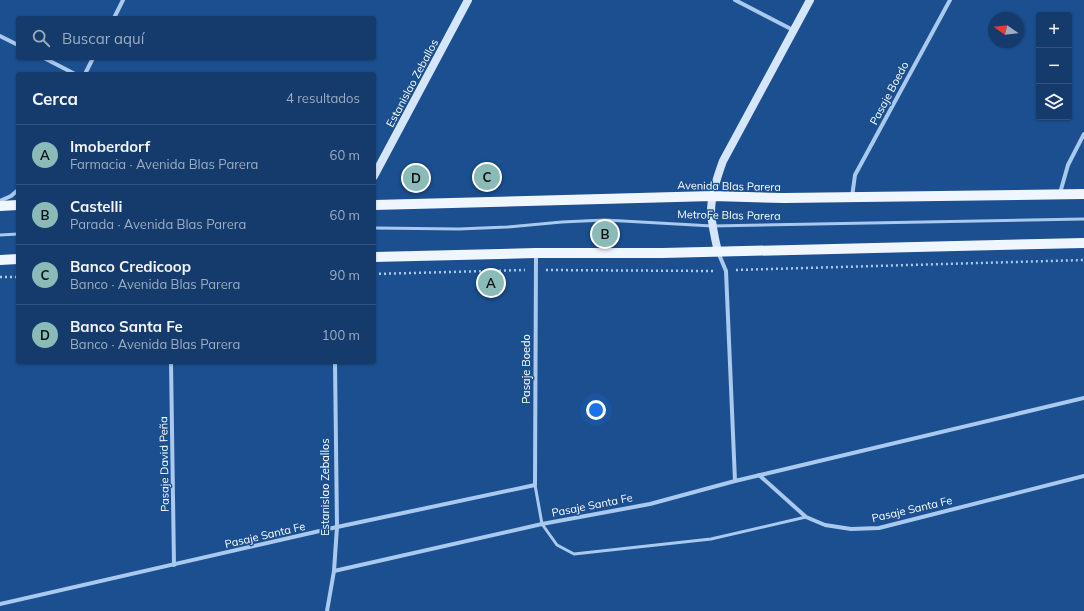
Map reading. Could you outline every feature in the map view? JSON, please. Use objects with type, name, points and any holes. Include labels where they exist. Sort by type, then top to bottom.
[{"type":"main road","name":"Estanislao Zeballos","points":[[376,172],[468,0]]},
{"type":"main road","points":[[718,252],[712,226],[711,210],[717,177],[723,161],[810,0]]},
{"type":"main road","name":"Avenida Blas Parera","points":[[376,205],[713,196],[852,198],[1084,194]]},
{"type":"main road","points":[[0,206],[16,205]]},
{"type":"main road","points":[[376,257],[536,253],[718,252],[1084,243]]},
{"type":"main road","points":[[0,260],[16,259]]},
{"type":"street","points":[[115,16],[123,0]]},
{"type":"street","points":[[735,0],[793,30]]},
{"type":"street","name":"Pasaje Boedo","points":[[852,198],[856,175],[950,0]]},
{"type":"street","points":[[0,36],[16,44]]},
{"type":"street","points":[[48,60],[71,72]]},
{"type":"street","points":[[86,72],[92,60]]},
{"type":"street","points":[[1059,195],[1068,165],[1084,134]]},
{"type":"street","points":[[0,201],[16,192]]},
{"type":"street","points":[[718,252],[726,271],[735,481]]},
{"type":"street","name":"Pasaje Boedo","points":[[535,485],[536,253]]},
{"type":"street","name":"Pasaje David Peña","points":[[171,364],[174,565]]},
{"type":"street","name":"Estanislao Zeballos","points":[[327,611],[334,572],[337,527],[335,364]]},
{"type":"street","name":"Pasaje Santa Fe","points":[[334,572],[542,524],[650,504],[759,475],[1084,398]]},
{"type":"street","name":"Pasaje Santa Fe","points":[[759,475],[806,517],[825,525],[851,529],[879,528],[1084,476]]},
{"type":"street","name":"Pasaje Santa Fe","points":[[0,604],[337,527],[535,485]]},
{"type":"lane","name":"MetroFe Blas Parera","points":[[376,228],[507,227],[605,220],[712,226],[1084,219]]},
{"type":"lane","points":[[0,235],[16,234]]},
{"type":"lane","points":[[535,485],[542,524],[557,545],[574,554],[711,539],[806,517]]},
{"type":"path","points":[[0,277],[16,277]]},
{"type":"place","name":"Banco Credicoop","points":[[487,177]]},
{"type":"place","name":"Banco Santa Fe","points":[[416,178]]},
{"type":"place","name":"Castelli","points":[[605,234]]},
{"type":"place","name":"Imoberdorf","points":[[491,283]]}]
